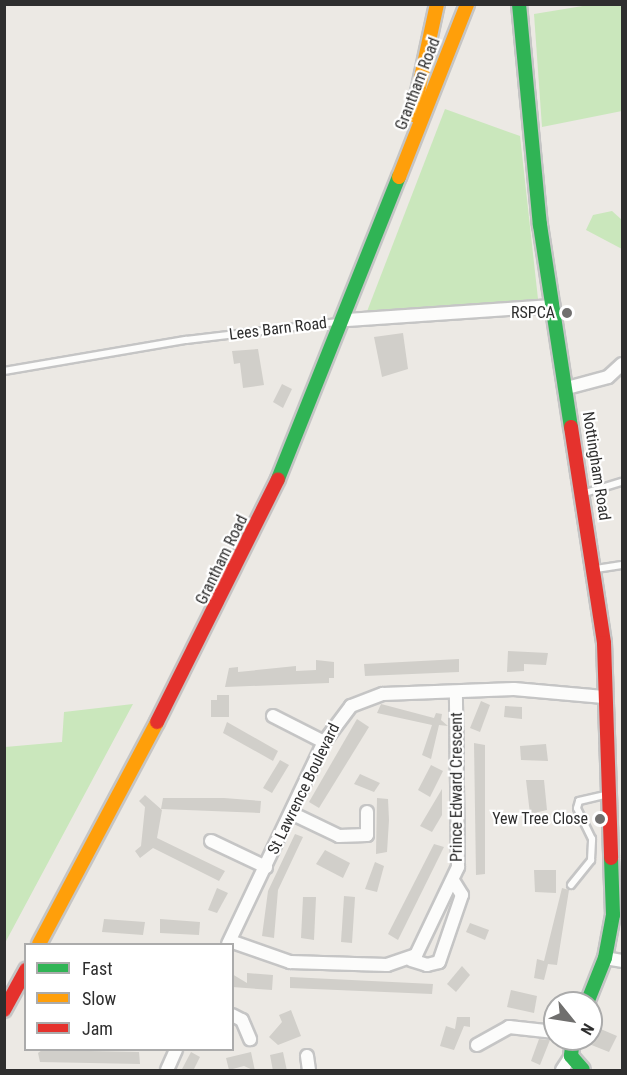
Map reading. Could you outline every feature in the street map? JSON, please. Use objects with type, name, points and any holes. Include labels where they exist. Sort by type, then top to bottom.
[{"type":"main road","name":"Grantham Road","points":[[401,175],[437,4]]},
{"type":"main road","points":[[417,91],[432,68],[447,4]]},
{"type":"main road","name":"Grantham Road","points":[[40,943],[227,589],[346,320],[467,4]]},
{"type":"main road","name":"Nottingham Road","points":[[519,4],[540,225],[595,569],[604,697],[605,795],[618,897],[605,958],[592,991]]},
{"type":"main road","points":[[4,1010],[24,974]]},
{"type":"main road","points":[[572,1051],[571,1056],[583,1071]]},
{"type":"street","name":"Lees Barn Road","points":[[346,320],[554,306]]},
{"type":"street","points":[[567,388],[608,377],[622,364]]},
{"type":"street","name":"St Lawrence Boulevard","points":[[229,943],[324,742],[344,713],[361,700],[382,694],[514,689],[604,697]]},
{"type":"street","name":"Prince Edward Crescent","points":[[411,960],[422,947],[454,882],[460,848],[456,692]]},
{"type":"street","points":[[273,716],[324,742]]},
{"type":"street","points":[[291,813],[339,836],[367,835],[367,812]]},
{"type":"street","points":[[210,841],[266,867]]},
{"type":"street","name":"Prince Edward Crescent","points":[[234,945],[290,962],[387,965],[411,960],[427,965],[439,962],[462,895],[454,882]]},
{"type":"street","points":[[605,958],[622,961]]},
{"type":"street","points":[[234,1016],[242,1020],[250,1039]]},
{"type":"street","points":[[477,1045],[509,1027],[543,1031]]},
{"type":"street","points":[[167,1071],[176,1051]]},
{"type":"street","points":[[308,1056],[309,1071]]},
{"type":"street","points":[[562,1071],[571,1056]]},
{"type":"lane","name":"Lees Barn Road","points":[[4,371],[186,340],[346,320]]},
{"type":"lane","points":[[584,493],[622,482]]},
{"type":"lane","points":[[595,569],[622,565]]},
{"type":"lane","points":[[571,885],[591,860],[592,839],[577,808],[579,801],[605,795]]},
{"type":"green space","points":[[595,4],[622,5],[622,111],[542,127],[534,14]]},
{"type":"green space","points":[[445,109],[520,136],[538,299],[378,317],[366,314]]},
{"type":"green space","points":[[612,211],[622,220],[622,249],[586,230],[593,215]]},
{"type":"green space","points":[[133,704],[5,943],[5,747],[62,742],[64,712]]},
{"type":"building","points":[[403,333],[408,369],[382,377],[374,337]]},
{"type":"building","points":[[258,349],[264,385],[243,388],[240,363],[234,364],[232,351]]},
{"type":"building","points":[[282,384],[292,389],[283,408],[273,402]]},
{"type":"building","points":[[508,651],[548,653],[546,665],[524,664],[524,671],[507,672]]},
{"type":"building","points":[[459,659],[459,672],[365,676],[364,664]]},
{"type":"building","points":[[316,660],[334,662],[334,678],[329,678],[329,683],[225,687],[229,668],[238,667],[238,672],[296,666],[296,671],[316,670]]},
{"type":"building","points":[[217,695],[229,695],[229,717],[211,717],[211,700],[217,700]]},
{"type":"building","points":[[481,701],[490,705],[480,732],[470,728]]},
{"type":"building","points":[[381,704],[434,718],[436,713],[442,714],[441,720],[448,726],[439,725],[431,759],[422,755],[432,725],[377,713]]},
{"type":"building","points":[[505,706],[522,707],[522,719],[504,717]]},
{"type":"building","points":[[357,719],[369,727],[319,808],[309,802]]},
{"type":"building","points":[[227,722],[278,751],[273,761],[223,733]]},
{"type":"building","points":[[474,743],[485,745],[485,874],[476,875]]},
{"type":"building","points":[[546,744],[548,761],[521,760],[520,746]]},
{"type":"building","points":[[280,760],[289,765],[272,793],[263,788]]},
{"type":"building","points":[[431,765],[443,771],[430,797],[418,790]]},
{"type":"building","points":[[360,774],[380,783],[374,792],[354,784]]},
{"type":"building","points":[[526,780],[544,780],[547,810],[530,814]]},
{"type":"building","points":[[442,789],[442,815],[432,832],[420,826]]},
{"type":"building","points":[[145,795],[162,810],[157,838],[225,871],[219,881],[153,848],[140,858],[135,851],[141,846],[145,807],[139,801]]},
{"type":"building","points":[[163,798],[224,798],[261,801],[260,813],[161,809]]},
{"type":"building","points":[[377,798],[388,799],[389,820],[387,852],[376,854]]},
{"type":"building","points":[[295,834],[303,837],[278,890],[274,938],[262,936],[268,891]]},
{"type":"building","points":[[434,844],[444,847],[398,940],[388,934]]},
{"type":"building","points":[[325,850],[350,863],[343,878],[316,864]]},
{"type":"building","points":[[375,862],[384,866],[377,892],[365,889]]},
{"type":"building","points":[[534,870],[556,870],[556,893],[535,892]]},
{"type":"building","points":[[217,888],[228,893],[217,913],[208,910]]},
{"type":"building","points":[[562,888],[569,890],[557,965],[548,964],[544,980],[534,978],[537,959],[544,961]]},
{"type":"building","points":[[344,896],[355,897],[352,943],[341,942]]},
{"type":"building","points":[[303,897],[316,897],[314,940],[301,938]]},
{"type":"building","points":[[104,919],[145,922],[143,935],[102,932]]},
{"type":"building","points":[[160,919],[200,922],[199,935],[160,933]]},
{"type":"building","points":[[470,923],[489,930],[485,940],[466,932]]},
{"type":"building","points":[[462,966],[470,975],[456,992],[447,984]]},
{"type":"building","points":[[247,973],[273,975],[272,990],[234,987],[234,975],[247,983]]},
{"type":"building","points":[[290,977],[433,984],[432,994],[290,988]]},
{"type":"building","points":[[511,990],[537,996],[534,1013],[507,1007]]},
{"type":"building","points":[[291,1010],[301,1036],[278,1045],[269,1037],[282,1022],[279,1015]]},
{"type":"building","points":[[457,1017],[470,1017],[470,1027],[464,1026],[454,1050],[440,1046],[446,1026],[455,1029]]},
{"type":"building","points":[[603,1030],[617,1036],[609,1052],[603,1050]]},
{"type":"building","points":[[539,1039],[543,1039],[543,1051],[546,1051],[540,1065],[531,1061]]},
{"type":"building","points":[[41,1051],[139,1052],[140,1064],[40,1062],[38,1053]]},
{"type":"building","points":[[191,1052],[200,1057],[193,1071],[181,1071]]},
{"type":"building","points":[[251,1052],[255,1071],[244,1066],[229,1070],[226,1058]]},
{"type":"building","points":[[283,1052],[287,1071],[273,1071],[270,1055]]},
{"type":"traffic: fast","points":[[519,4],[540,225],[571,427]]},
{"type":"traffic: fast","points":[[278,479],[399,177]]},
{"type":"traffic: fast","points":[[592,991],[605,958],[613,915],[611,858]]},
{"type":"traffic: fast","points":[[572,1051],[571,1056],[583,1070]]},
{"type":"traffic: slow","points":[[413,115],[437,4]]},
{"type":"traffic: slow","points":[[399,177],[467,4]]},
{"type":"traffic: slow","points":[[40,943],[157,722]]},
{"type":"traffic: jam","points":[[571,427],[604,643],[611,858]]},
{"type":"traffic: jam","points":[[157,722],[278,479]]},
{"type":"traffic: jam","points":[[4,1010],[24,974]]},
{"type":"place","name":"RSPCA","points":[[567,313]]},
{"type":"place","name":"Yew Tree Close","points":[[600,819]]}]
